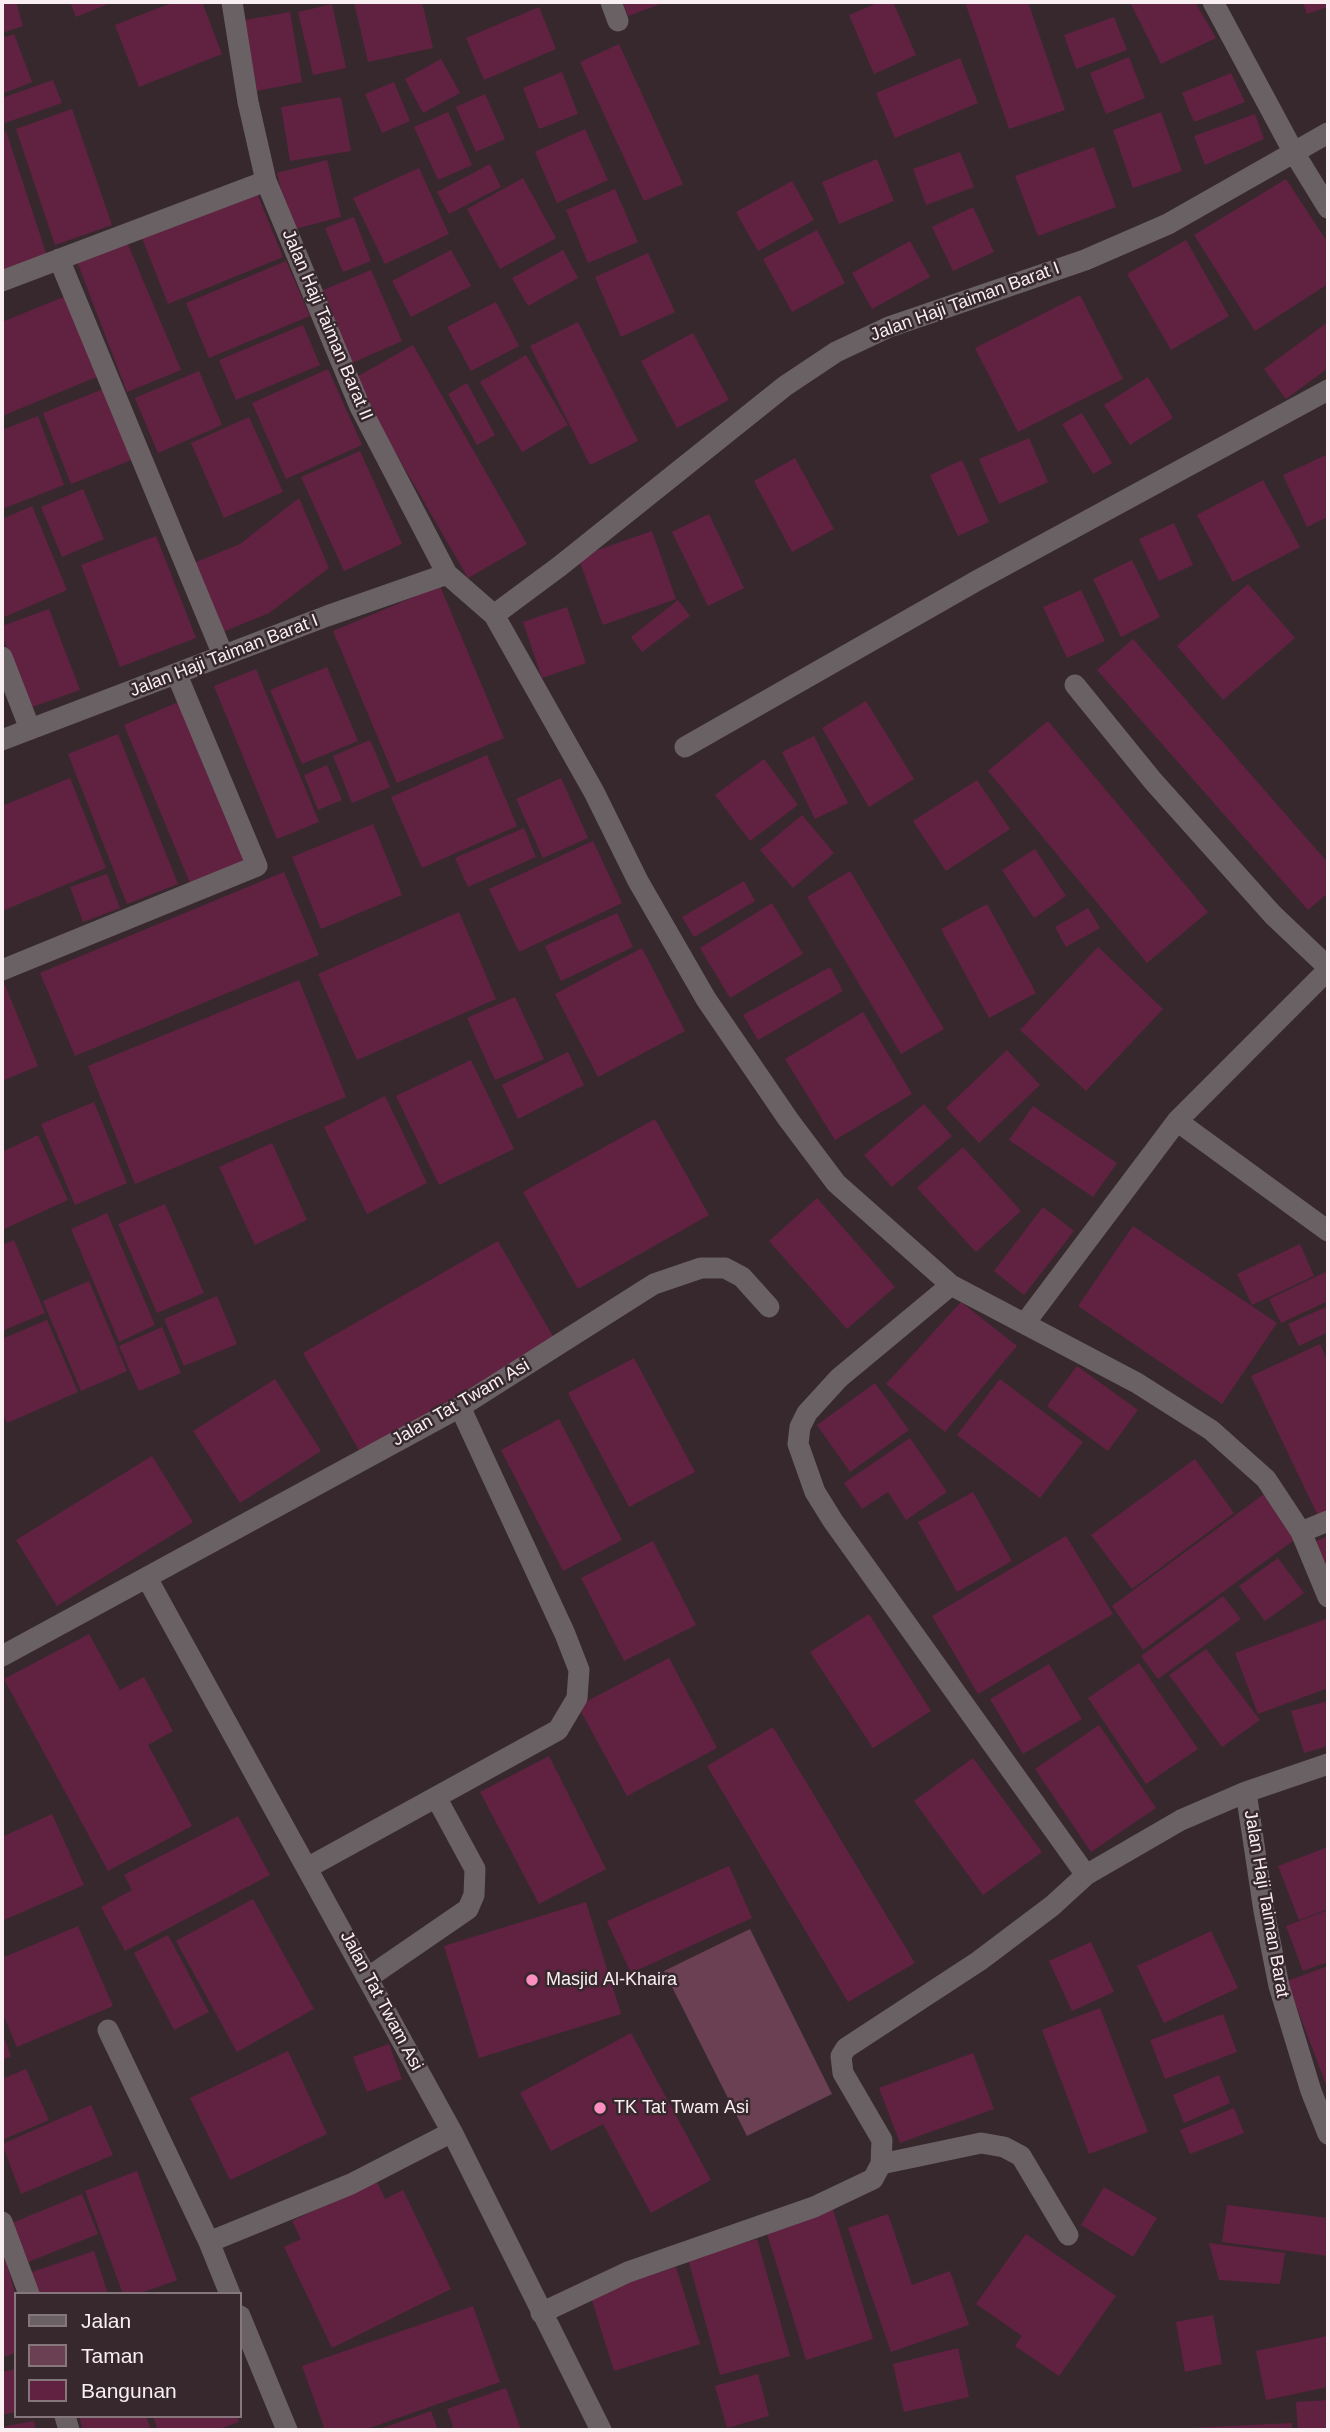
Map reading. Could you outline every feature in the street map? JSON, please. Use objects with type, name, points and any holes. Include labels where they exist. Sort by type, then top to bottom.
[{"type":"street","name":"Jalan Haji Taiman Barat II","points":[[232,2],[248,102],[266,180],[360,407],[447,574],[494,615],[594,792],[638,881],[720,1021],[836,1183],[951,1284],[1137,1383],[1211,1430],[1266,1479],[1301,1532],[1328,1597]]},
{"type":"street","points":[[1213,2],[1293,151],[1328,208]]},
{"type":"street","name":"Jalan Haji Taiman Barat I","points":[[494,615],[580,550],[785,386],[836,352],[889,327],[1084,260],[1156,229],[1328,133]]},
{"type":"street","points":[[2,281],[266,180]]},
{"type":"street","points":[[59,259],[223,655]]},
{"type":"street","points":[[685,747],[978,580],[1328,390]]},
{"type":"street","name":"Jalan Haji Taiman Barat I","points":[[2,740],[177,675],[223,655],[447,574]]},
{"type":"street","points":[[2,657],[30,729]]},
{"type":"street","points":[[2,970],[257,866],[177,675]]},
{"type":"street","points":[[1025,1323],[1177,1121],[1328,968],[1273,915],[1171,802],[1075,685]]},
{"type":"street","points":[[1177,1121],[1328,1231]]},
{"type":"street","name":"Jalan Tat Twam Asi","points":[[2,1656],[460,1407],[654,1284],[701,1268],[725,1268],[743,1277],[769,1307]]},
{"type":"street","points":[[951,1284],[853,1365],[807,1413],[800,1427],[800,1454],[815,1492],[833,1521],[1086,1875]]},
{"type":"street","points":[[309,1867],[558,1730],[578,1698],[579,1670],[460,1407]]},
{"type":"street","points":[[1301,1532],[1328,1521]]},
{"type":"street","name":"Jalan Tat Twam Asi","points":[[147,1578],[309,1867],[452,2132],[601,2430]]},
{"type":"street","points":[[541,2313],[641,2267],[814,2207],[873,2179],[881,2164],[882,2140],[843,2073],[841,2056],[846,2048],[979,1961],[1052,1906],[1086,1875],[1181,1820],[1246,1792],[1328,1764]]},
{"type":"street","name":"Jalan Haji Taiman Barat","points":[[1246,1792],[1279,1986],[1311,2091],[1328,2134]]},
{"type":"street","points":[[369,1977],[468,1909],[474,1895],[475,1869],[436,1797]]},
{"type":"street","points":[[108,2030],[209,2242],[229,2292]]},
{"type":"street","points":[[209,2242],[351,2184],[452,2132]]},
{"type":"street","points":[[881,2164],[981,2143],[1004,2147],[1021,2156],[1068,2235]]},
{"type":"street","points":[[2,2222],[6,2243],[29,2292]]},
{"type":"street","points":[[242,2321],[287,2430]]},
{"type":"green space","points":[[750,1929],[832,2094],[747,2136],[664,1971]]},
{"type":"building","points":[[2,2],[16,2],[23,26],[2,33]]},
{"type":"building","points":[[70,2],[113,2],[76,17]]},
{"type":"building","points":[[174,2],[202,2],[222,54],[139,87],[115,25]]},
{"type":"building","points":[[354,2],[422,2],[433,48],[368,62]]},
{"type":"building","points":[[623,2],[666,2],[628,16]]},
{"type":"building","points":[[880,2],[893,2],[916,55],[874,74],[849,15]]},
{"type":"building","points":[[965,2],[1028,2],[1065,110],[1009,129]]},
{"type":"building","points":[[1130,2],[1195,2],[1216,38],[1161,64]]},
{"type":"building","points":[[1303,2],[1328,2],[1328,7],[1307,14]]},
{"type":"building","points":[[332,4],[346,68],[313,75],[298,12]]},
{"type":"building","points":[[539,7],[556,49],[484,80],[466,38]]},
{"type":"building","points":[[290,12],[302,82],[257,91],[245,20]]},
{"type":"building","points":[[1114,17],[1127,50],[1076,69],[1064,35]]},
{"type":"building","points":[[14,34],[32,82],[2,94],[2,38]]},
{"type":"building","points":[[619,44],[683,184],[644,201],[580,62]]},
{"type":"building","points":[[1129,57],[1145,98],[1106,114],[1090,73]]},
{"type":"building","points":[[960,58],[978,103],[895,138],[876,93]]},
{"type":"building","points":[[441,59],[460,93],[423,113],[405,79]]},
{"type":"building","points":[[562,72],[578,114],[539,129],[523,88]]},
{"type":"building","points":[[1231,73],[1245,102],[1194,122],[1182,93]]},
{"type":"building","points":[[53,80],[62,103],[2,124],[2,98]]},
{"type":"building","points":[[394,82],[410,121],[382,133],[365,94]]},
{"type":"building","points":[[485,94],[505,139],[476,152],[456,107]]},
{"type":"building","points":[[341,97],[351,151],[290,161],[281,107]]},
{"type":"building","points":[[72,109],[112,225],[55,245],[16,129]]},
{"type":"building","points":[[448,112],[472,165],[438,180],[414,127]]},
{"type":"building","points":[[1161,112],[1182,171],[1133,188],[1113,130]]},
{"type":"building","points":[[1255,114],[1264,139],[1205,165],[1194,136]]},
{"type":"building","points":[[585,129],[608,180],[557,203],[535,152]]},
{"type":"building","points":[[6,131],[47,256],[4,270],[2,133]]},
{"type":"building","points":[[1094,147],[1116,207],[1038,236],[1015,176]]},
{"type":"building","points":[[960,152],[974,187],[926,205],[913,169]]},
{"type":"building","points":[[877,159],[894,201],[839,224],[822,182]]},
{"type":"building","points":[[327,160],[341,217],[291,230],[277,173]]},
{"type":"building","points":[[490,164],[501,187],[449,214],[437,192]]},
{"type":"building","points":[[419,168],[449,234],[385,264],[353,198]]},
{"type":"building","points":[[523,178],[556,238],[500,269],[467,209]]},
{"type":"building","points":[[1286,179],[1328,243],[1328,284],[1255,331],[1194,235]]},
{"type":"building","points":[[792,181],[814,220],[758,251],[736,212]]},
{"type":"building","points":[[615,189],[638,242],[588,263],[566,210]]},
{"type":"building","points":[[256,191],[283,257],[168,304],[142,238]]},
{"type":"building","points":[[973,207],[994,252],[953,271],[932,227]]},
{"type":"building","points":[[354,217],[371,261],[343,272],[325,228]]},
{"type":"building","points":[[817,230],[845,283],[792,312],[763,259]]},
{"type":"building","points":[[126,240],[181,370],[127,392],[76,259]]},
{"type":"building","points":[[1186,240],[1229,316],[1171,350],[1127,274]]},
{"type":"building","points":[[910,241],[930,277],[872,309],[852,273]]},
{"type":"building","points":[[451,250],[471,286],[411,317],[392,281]]},
{"type":"building","points":[[563,250],[578,278],[528,306],[512,278]]},
{"type":"building","points":[[648,253],[675,312],[621,337],[595,277]]},
{"type":"building","points":[[286,261],[310,316],[209,358],[186,303]]},
{"type":"building","points":[[371,270],[402,341],[352,363],[321,291]]},
{"type":"building","points":[[1080,295],[1123,379],[1018,432],[975,348]]},
{"type":"building","points":[[66,296],[99,376],[2,416],[2,322]]},
{"type":"building","points":[[496,302],[519,346],[471,371],[447,327]]},
{"type":"building","points":[[578,322],[638,441],[590,465],[530,346]]},
{"type":"building","points":[[1328,322],[1328,368],[1286,399],[1264,369]]},
{"type":"building","points":[[303,325],[320,365],[236,400],[219,360]]},
{"type":"building","points":[[693,333],[729,400],[677,428],[641,361]]},
{"type":"building","points":[[413,345],[527,544],[468,578],[353,379]]},
{"type":"building","points":[[526,355],[568,425],[522,452],[480,382]]},
{"type":"building","points":[[328,369],[362,445],[286,479],[252,403]]},
{"type":"building","points":[[199,371],[222,425],[158,453],[135,398]]},
{"type":"building","points":[[1148,377],[1173,418],[1130,445],[1104,405]]},
{"type":"building","points":[[467,383],[495,435],[477,445],[448,394]]},
{"type":"building","points":[[106,388],[134,459],[71,484],[43,413]]},
{"type":"building","points":[[1082,413],[1112,463],[1093,474],[1062,424]]},
{"type":"building","points":[[38,416],[64,485],[2,509],[2,430]]},
{"type":"building","points":[[249,417],[283,492],[224,518],[191,443]]},
{"type":"building","points":[[1029,438],[1048,482],[999,504],[979,459]]},
{"type":"building","points":[[360,451],[402,544],[344,571],[301,477]]},
{"type":"building","points":[[1328,454],[1328,517],[1307,527],[1283,475]]},
{"type":"building","points":[[795,458],[834,529],[792,552],[754,481]]},
{"type":"building","points":[[962,460],[989,522],[958,536],[930,475]]},
{"type":"building","points":[[1263,480],[1300,547],[1233,582],[1197,515]]},
{"type":"building","points":[[83,489],[104,539],[62,557],[41,507]]},
{"type":"building","points":[[299,498],[329,568],[269,613],[223,632],[194,563],[240,544]]},
{"type":"building","points":[[32,506],[67,590],[2,618],[2,519]]},
{"type":"building","points":[[709,514],[744,588],[708,606],[672,532]]},
{"type":"building","points":[[1174,523],[1193,565],[1159,581],[1139,539]]},
{"type":"building","points":[[652,531],[676,599],[603,625],[578,557]]},
{"type":"building","points":[[156,536],[196,638],[120,667],[81,565]]},
{"type":"building","points":[[1132,560],[1160,617],[1121,637],[1093,579]]},
{"type":"building","points":[[1248,584],[1295,638],[1223,700],[1177,646]]},
{"type":"building","points":[[440,586],[504,738],[397,783],[333,631]]},
{"type":"building","points":[[1081,590],[1105,641],[1067,658],[1043,607]]},
{"type":"building","points":[[678,600],[690,616],[642,652],[631,637]]},
{"type":"building","points":[[567,607],[586,663],[542,678],[523,622]]},
{"type":"building","points":[[49,609],[80,690],[29,708],[2,635],[2,626]]},
{"type":"building","points":[[1133,639],[1328,863],[1328,893],[1308,910],[1097,670]]},
{"type":"building","points":[[327,667],[358,741],[302,764],[270,690]]},
{"type":"building","points":[[256,669],[319,822],[277,839],[214,686]]},
{"type":"building","points":[[181,701],[247,859],[190,883],[124,725]]},
{"type":"building","points":[[866,701],[914,779],[869,807],[822,728]]},
{"type":"building","points":[[1048,721],[1208,912],[1147,963],[988,771]]},
{"type":"building","points":[[118,734],[178,884],[127,904],[68,754]]},
{"type":"building","points":[[814,736],[848,803],[815,819],[782,752]]},
{"type":"building","points":[[370,740],[390,787],[352,803],[333,756]]},
{"type":"building","points":[[487,755],[517,826],[422,868],[391,797]]},
{"type":"building","points":[[764,759],[798,805],[750,841],[715,795]]},
{"type":"building","points":[[327,765],[342,800],[318,810],[304,775]]},
{"type":"building","points":[[70,778],[106,868],[2,911],[2,806]]},
{"type":"building","points":[[561,778],[588,838],[543,858],[516,799]]},
{"type":"building","points":[[977,780],[1010,829],[946,871],[913,821]]},
{"type":"building","points":[[802,815],[834,853],[793,888],[760,850]]},
{"type":"building","points":[[373,824],[402,895],[321,929],[292,857]]},
{"type":"building","points":[[524,828],[536,857],[468,887],[455,858]]},
{"type":"building","points":[[593,841],[622,903],[519,952],[489,889]]},
{"type":"building","points":[[1035,849],[1066,896],[1034,918],[1002,870]]},
{"type":"building","points":[[850,871],[944,1029],[901,1054],[807,897]]},
{"type":"building","points":[[284,872],[319,955],[75,1056],[40,973]]},
{"type":"building","points":[[107,874],[120,908],[83,922],[70,887]]},
{"type":"building","points":[[744,881],[755,901],[694,937],[682,917]]},
{"type":"building","points":[[772,903],[803,954],[730,998],[700,948]]},
{"type":"building","points":[[987,904],[1036,993],[989,1018],[941,929]]},
{"type":"building","points":[[1088,908],[1100,928],[1066,947],[1055,927]]},
{"type":"building","points":[[459,912],[496,999],[357,1060],[318,974]]},
{"type":"building","points":[[617,913],[633,947],[561,981],[545,946]]},
{"type":"building","points":[[1098,947],[1163,1009],[1086,1091],[1020,1030]]},
{"type":"building","points":[[642,948],[685,1031],[598,1077],[555,994]]},
{"type":"building","points":[[830,967],[843,991],[758,1040],[743,1015]]},
{"type":"building","points":[[299,980],[346,1097],[135,1184],[88,1066]]},
{"type":"building","points":[[5,985],[38,1066],[2,1081],[2,986]]},
{"type":"building","points":[[515,997],[544,1059],[495,1080],[467,1018]]},
{"type":"building","points":[[863,1012],[912,1094],[835,1140],[785,1059]]},
{"type":"building","points":[[1007,1050],[1040,1085],[979,1143],[946,1108]]},
{"type":"building","points":[[568,1052],[584,1085],[518,1119],[502,1085]]},
{"type":"building","points":[[471,1060],[514,1149],[439,1185],[396,1096]]},
{"type":"building","points":[[385,1096],[427,1183],[367,1214],[324,1127]]},
{"type":"building","points":[[94,1102],[127,1183],[75,1205],[41,1124]]},
{"type":"building","points":[[924,1104],[952,1136],[892,1187],[864,1155]]},
{"type":"building","points":[[1033,1106],[1117,1163],[1093,1197],[1009,1140]]},
{"type":"building","points":[[655,1119],[709,1215],[578,1289],[523,1192]]},
{"type":"building","points":[[38,1135],[68,1200],[2,1230],[2,1152]]},
{"type":"building","points":[[272,1143],[307,1220],[255,1245],[219,1167]]},
{"type":"building","points":[[963,1147],[1021,1211],[976,1252],[917,1188]]},
{"type":"building","points":[[817,1198],[895,1287],[847,1329],[769,1241]]},
{"type":"building","points":[[165,1204],[204,1293],[157,1313],[118,1224]]},
{"type":"building","points":[[1043,1207],[1074,1231],[1024,1295],[994,1271]]},
{"type":"building","points":[[107,1213],[155,1325],[119,1342],[71,1229]]},
{"type":"building","points":[[1133,1226],[1277,1323],[1222,1404],[1078,1306]]},
{"type":"building","points":[[14,1240],[45,1313],[2,1331],[2,1245]]},
{"type":"building","points":[[498,1241],[555,1340],[360,1452],[303,1353]]},
{"type":"building","points":[[1300,1244],[1314,1276],[1252,1305],[1237,1274]]},
{"type":"building","points":[[1328,1271],[1328,1301],[1281,1323],[1269,1299]]},
{"type":"building","points":[[89,1281],[127,1371],[81,1391],[43,1301]]},
{"type":"building","points":[[217,1296],[237,1344],[184,1366],[164,1319]]},
{"type":"building","points":[[961,1302],[1017,1346],[945,1432],[886,1384]]},
{"type":"building","points":[[1328,1306],[1328,1332],[1299,1346],[1288,1324]]},
{"type":"building","points":[[47,1320],[78,1392],[7,1423],[2,1412],[2,1339]]},
{"type":"building","points":[[162,1327],[181,1373],[139,1391],[119,1346]]},
{"type":"building","points":[[1320,1344],[1328,1362],[1328,1516],[1320,1520],[1251,1376]]},
{"type":"building","points":[[634,1358],[695,1472],[629,1507],[568,1393]]},
{"type":"building","points":[[1077,1366],[1138,1410],[1108,1451],[1047,1406]]},
{"type":"building","points":[[275,1379],[321,1451],[240,1503],[193,1431]]},
{"type":"building","points":[[1000,1379],[1083,1442],[1040,1498],[957,1435]]},
{"type":"building","points":[[875,1383],[909,1430],[850,1472],[817,1425]]},
{"type":"building","points":[[559,1419],[622,1540],[563,1571],[501,1450]]},
{"type":"building","points":[[910,1438],[947,1492],[906,1520],[888,1492],[862,1509],[844,1483]]},
{"type":"building","points":[[152,1456],[193,1522],[57,1606],[16,1540]]},
{"type":"building","points":[[1195,1459],[1234,1513],[1132,1589],[1091,1535]]},
{"type":"building","points":[[973,1492],[1012,1561],[957,1592],[918,1522]]},
{"type":"building","points":[[1264,1494],[1297,1538],[1143,1650],[1112,1606]]},
{"type":"building","points":[[1066,1536],[1113,1614],[978,1694],[932,1616]]},
{"type":"building","points":[[1328,1536],[1328,1580],[1312,1543]]},
{"type":"building","points":[[653,1541],[696,1625],[624,1661],[581,1578]]},
{"type":"building","points":[[1278,1558],[1304,1593],[1265,1621],[1239,1586]]},
{"type":"building","points":[[1223,1596],[1241,1619],[1158,1679],[1141,1656]]},
{"type":"building","points":[[869,1614],[931,1711],[873,1748],[810,1652]]},
{"type":"building","points":[[1326,1619],[1328,1688],[1258,1714],[1235,1653]]},
{"type":"building","points":[[89,1634],[120,1690],[144,1677],[173,1731],[148,1745],[192,1826],[108,1871],[4,1679]]},
{"type":"building","points":[[1206,1649],[1260,1720],[1222,1747],[1169,1675]]},
{"type":"building","points":[[669,1658],[717,1748],[627,1796],[578,1706]]},
{"type":"building","points":[[1139,1663],[1198,1749],[1146,1784],[1088,1698]]},
{"type":"building","points":[[1049,1664],[1082,1719],[1023,1754],[990,1699]]},
{"type":"building","points":[[1328,1701],[1328,1746],[1304,1753],[1291,1711]]},
{"type":"building","points":[[1099,1725],[1156,1808],[1091,1852],[1035,1769]]},
{"type":"building","points":[[773,1727],[915,1963],[848,2002],[707,1766]]},
{"type":"building","points":[[549,1756],[606,1869],[539,1904],[480,1792]]},
{"type":"building","points":[[973,1758],[1042,1852],[983,1895],[914,1801]]},
{"type":"building","points":[[52,1814],[84,1885],[4,1920],[2,1837]]},
{"type":"building","points":[[238,1816],[270,1875],[125,1951],[101,1907],[132,1890],[124,1875]]},
{"type":"building","points":[[1328,1847],[1328,1909],[1299,1920],[1278,1866]]},
{"type":"building","points":[[729,1866],[752,1918],[631,1973],[607,1921]]},
{"type":"building","points":[[253,1899],[314,2009],[237,2052],[176,1941]]},
{"type":"building","name":"Masjid Al-Khaira","points":[[586,1902],[621,2014],[479,2058],[444,1946]]},
{"type":"building","points":[[1328,1910],[1328,1962],[1303,1971],[1286,1926]]},
{"type":"building","points":[[78,1926],[113,2006],[17,2047],[2,2012],[2,1958]]},
{"type":"building","points":[[1211,1931],[1238,1988],[1164,2023],[1137,1966]]},
{"type":"building","points":[[168,1935],[209,2012],[174,2030],[134,1953]]},
{"type":"building","points":[[1091,1942],[1114,1992],[1072,2011],[1049,1961]]},
{"type":"building","points":[[1328,1966],[1328,2090],[1287,1981]]},
{"type":"building","points":[[1100,2008],[1148,2132],[1089,2154],[1042,2030]]},
{"type":"building","points":[[1223,2014],[1237,2052],[1165,2079],[1150,2040]]},
{"type":"building","points":[[2,2032],[11,2056],[2,2060]]},
{"type":"building","name":"TK Tat Twam Asi","points":[[631,2033],[711,2180],[651,2213],[603,2124],[551,2151],[520,2093]]},
{"type":"building","points":[[389,2044],[402,2079],[367,2092],[353,2057]]},
{"type":"building","points":[[288,2051],[327,2134],[230,2180],[190,2098]]},
{"type":"building","points":[[973,2053],[994,2109],[900,2143],[879,2088]]},
{"type":"building","points":[[26,2069],[49,2120],[2,2140],[2,2079]]},
{"type":"building","points":[[1219,2075],[1230,2103],[1184,2123],[1173,2095]]},
{"type":"building","points":[[91,2105],[113,2155],[21,2194],[2,2144]]},
{"type":"building","points":[[1234,2108],[1244,2133],[1190,2154],[1180,2130]]},
{"type":"building","points":[[137,2171],[177,2280],[144,2292],[122,2292],[85,2191]]},
{"type":"building","points":[[376,2180],[385,2199],[403,2190],[451,2289],[332,2348],[284,2247],[301,2239],[292,2221]]},
{"type":"building","points":[[1104,2187],[1157,2218],[1133,2257],[1081,2225]]},
{"type":"building","points":[[82,2194],[98,2234],[28,2262],[12,2223]]},
{"type":"building","points":[[1227,2205],[1328,2218],[1328,2256],[1222,2242]]},
{"type":"building","points":[[832,2206],[873,2339],[806,2360],[765,2227]]},
{"type":"building","points":[[888,2214],[912,2285],[950,2271],[969,2325],[891,2352],[848,2228]]},
{"type":"building","points":[[1026,2234],[1116,2296],[1059,2376],[1015,2346],[1022,2336],[976,2304]]},
{"type":"building","points":[[757,2239],[790,2356],[720,2375],[688,2259]]},
{"type":"building","points":[[1209,2243],[1285,2253],[1280,2284],[1219,2280]]},
{"type":"building","points":[[94,2251],[107,2292],[35,2292],[29,2273]]},
{"type":"building","points":[[2,2259],[5,2259],[15,2292],[14,2354],[2,2357]]},
{"type":"building","points":[[676,2267],[700,2344],[614,2371],[590,2294]]},
{"type":"building","points":[[473,2306],[500,2382],[364,2430],[325,2430],[302,2366]]},
{"type":"building","points":[[1213,2315],[1222,2364],[1185,2372],[1176,2322]]},
{"type":"building","points":[[1328,2336],[1328,2387],[1266,2400],[1256,2351]]},
{"type":"building","points":[[958,2348],[969,2397],[904,2412],[893,2364]]},
{"type":"building","points":[[14,2369],[14,2412],[2,2415],[2,2372]]},
{"type":"building","points":[[758,2374],[769,2416],[727,2428],[715,2386]]},
{"type":"building","points":[[506,2388],[521,2430],[454,2430],[447,2409]]},
{"type":"building","points":[[1328,2400],[1328,2430],[1298,2430],[1296,2402]]},
{"type":"building","points":[[431,2411],[438,2430],[377,2430]]},
{"type":"building","points":[[80,2418],[147,2418],[151,2430],[83,2430]]},
{"type":"building","points":[[154,2418],[238,2418],[239,2422],[216,2430],[158,2430]]},
{"type":"building","points":[[34,2421],[36,2430],[2,2430],[2,2427]]},
{"type":"building","points":[[1292,2423],[1292,2430],[1190,2430],[1190,2428]]},
{"type":"place","name":"Masjid Al-Khaira","points":[[532,1980]]},
{"type":"place","name":"TK Tat Twam Asi","points":[[600,2108]]}]
